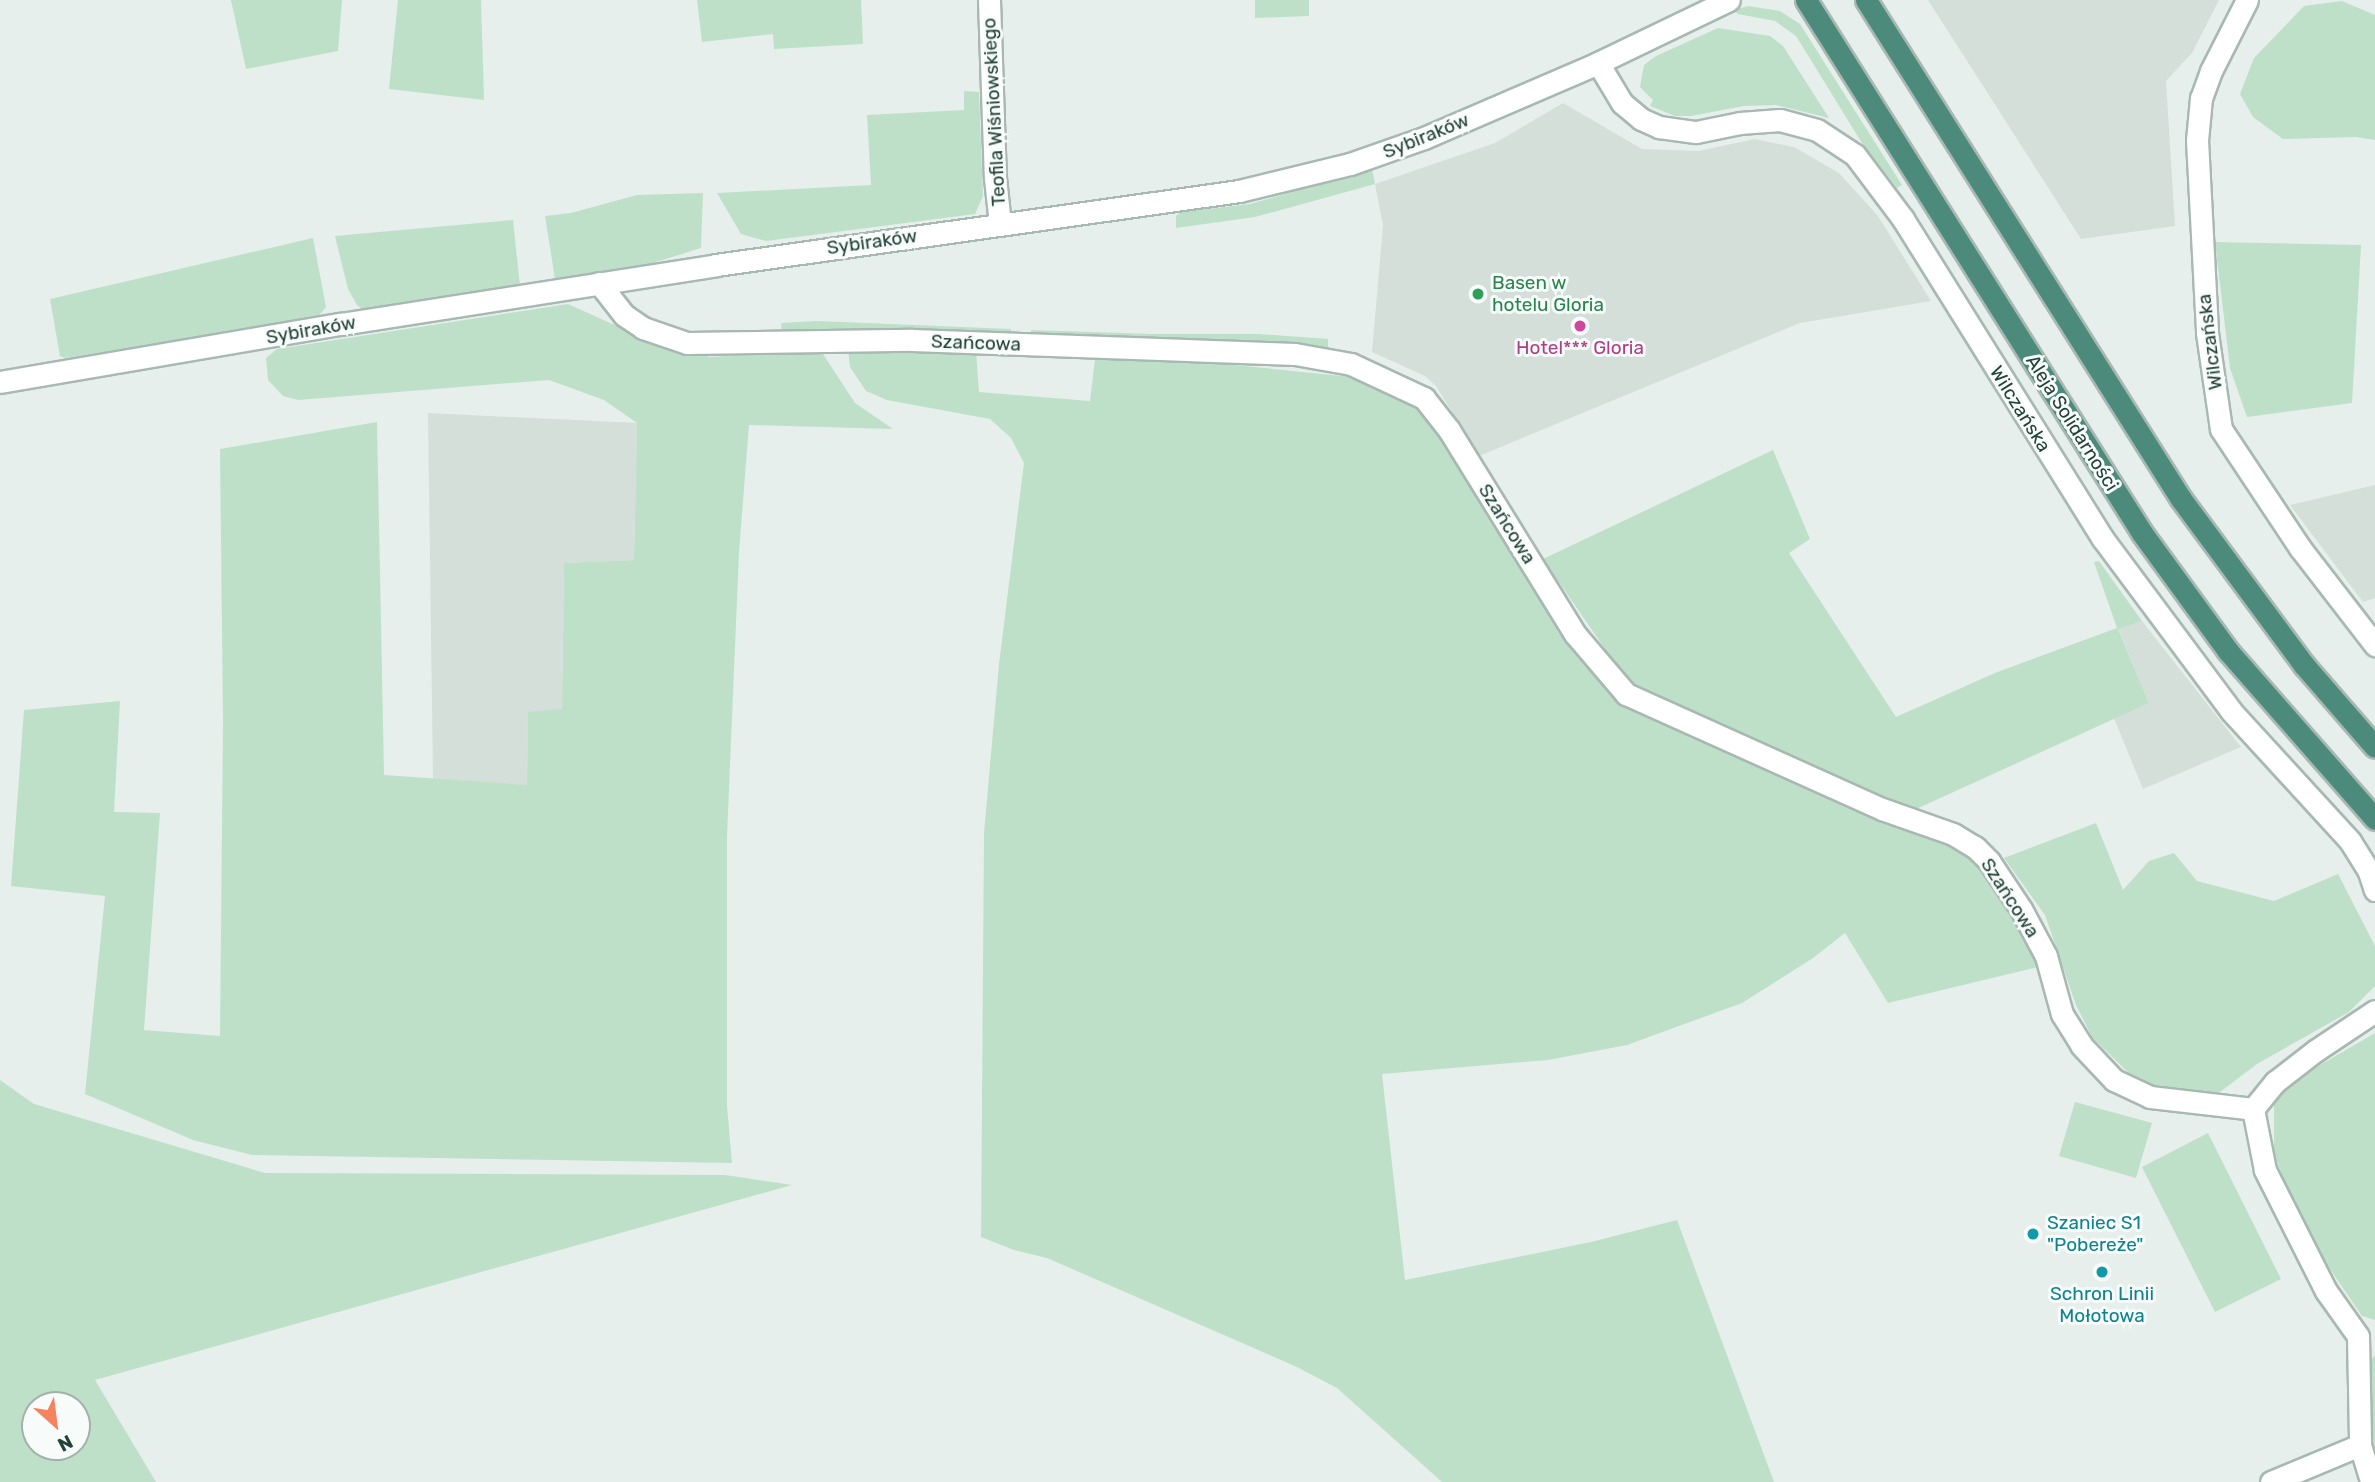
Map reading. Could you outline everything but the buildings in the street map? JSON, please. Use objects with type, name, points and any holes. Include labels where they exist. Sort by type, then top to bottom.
[{"type":"highway","name":"Aleja Solidarności","points":[[1806,0],[2142,533],[2228,651],[2375,819]]},
{"type":"highway","points":[[1866,0],[2181,499],[2304,665],[2375,747]]},
{"type":"street","name":"Teofila Wiśniowskiego","points":[[989,0],[995,178],[1000,224]]},
{"type":"street","name":"Wilczańska","points":[[2247,0],[2211,71],[2202,98],[2197,140],[2207,332],[2221,429],[2300,548],[2375,645]]},
{"type":"street","name":"Sybiraków","points":[[0,382],[599,284],[1239,191],[1301,178],[1400,148],[1598,63],[1721,2]]},
{"type":"street","name":"WiIczańska","points":[[1598,63],[1622,103],[1641,119],[1659,127],[1696,132],[1740,123],[1780,120],[1817,130],[1854,155],[1903,219],[2103,539],[2231,711],[2350,841],[2369,872],[2375,890]]},
{"type":"street","name":"Szańcowa","points":[[599,284],[624,315],[643,328],[687,343],[912,341],[1295,354],[1351,364],[1424,398],[1449,430],[1575,634],[1626,694],[1882,809],[1953,834],[1976,846],[2021,909],[2046,956],[2062,1014],[2081,1045],[2114,1080],[2150,1097],[2253,1109]]},
{"type":"street","points":[[2371,1482],[2360,1444],[2367,1335],[2326,1291],[2266,1170],[2253,1109],[2275,1082],[2375,1011]]},
{"type":"street","points":[[2271,1482],[2360,1444]]},
{"type":"shaded area","points":[[1928,0],[2219,0],[2192,53],[2166,81],[2175,226],[2081,239]]},
{"type":"shaded area","name":"Hotel*** Gloria","points":[[1563,103],[1642,149],[1698,151],[1755,139],[1794,147],[1839,173],[1878,216],[1931,301],[1800,323],[1479,456],[1436,386],[1425,376],[1372,352],[1383,225],[1375,184],[1495,143]]},
{"type":"shaded area","points":[[428,413],[637,423],[634,560],[564,563],[562,710],[528,713],[527,786],[433,779]]},
{"type":"shaded area","points":[[2375,485],[2375,598],[2363,602],[2290,505]]},
{"type":"shaded area","points":[[2142,621],[2241,747],[2143,789],[2114,718],[2149,703],[2118,628]]},
{"type":"green space","points":[[231,0],[342,0],[338,51],[246,69]]},
{"type":"green space","points":[[398,0],[481,0],[484,100],[389,89]]},
{"type":"green space","points":[[697,0],[861,0],[863,44],[774,49],[773,34],[702,42]]},
{"type":"green space","points":[[1255,0],[1309,0],[1309,16],[1255,18]]},
{"type":"green space","points":[[2342,1],[2375,15],[2375,140],[2356,137],[2283,139],[2253,117],[2240,94],[2254,58],[2304,6]]},
{"type":"green space","points":[[1748,6],[1780,11],[1800,24],[1902,185],[1897,188],[1862,143],[1796,36],[1775,21],[1738,14],[1734,10]]},
{"type":"green space","points":[[1718,28],[1770,36],[1783,46],[1829,118],[1776,105],[1744,106],[1691,116],[1675,116],[1650,106],[1653,100],[1640,87],[1644,65],[1656,56]]},
{"type":"green space","points":[[964,91],[979,92],[983,196],[975,214],[766,241],[741,234],[717,193],[871,185],[867,115],[964,110]]},
{"type":"green space","points":[[1372,169],[1375,184],[1255,217],[1176,228],[1176,216],[1181,212],[1250,204]]},
{"type":"green space","points":[[703,193],[701,248],[643,266],[555,279],[545,216],[571,213],[637,195]]},
{"type":"green space","points":[[513,220],[520,286],[365,311],[357,305],[348,289],[335,236]]},
{"type":"green space","points":[[313,238],[326,307],[317,318],[65,358],[60,356],[50,299]]},
{"type":"green space","points":[[2215,242],[2361,245],[2352,403],[2247,417],[2230,368]]},
{"type":"green space","points":[[568,304],[639,336],[710,357],[821,351],[855,403],[893,429],[749,425],[739,552],[727,837],[727,1106],[732,1163],[252,1155],[193,1140],[85,1094],[105,896],[11,886],[24,710],[120,701],[114,812],[160,813],[144,1030],[220,1036],[223,721],[220,449],[377,422],[384,775],[527,785],[528,712],[562,709],[564,563],[634,560],[637,423],[604,400],[549,380],[298,400],[283,396],[268,380],[266,358],[277,349]]},
{"type":"green space","points":[[817,321],[1011,329],[1011,338],[782,334],[781,323]]},
{"type":"green space","points":[[1031,330],[1259,334],[1328,339],[1328,351],[1271,342],[1031,336]]},
{"type":"green space","points":[[848,349],[976,350],[979,392],[1090,401],[1096,351],[1372,379],[1421,403],[1587,664],[1611,693],[1640,712],[1959,842],[1997,882],[2042,966],[1888,1003],[1845,933],[1813,958],[1742,1003],[1627,1045],[1548,1060],[1382,1074],[1405,1280],[1591,1242],[1677,1220],[1774,1482],[1442,1482],[1337,1388],[1297,1367],[1047,1258],[1014,1250],[981,1237],[984,833],[999,664],[1024,463],[1011,438],[990,419],[887,400],[866,391],[850,367]]},
{"type":"green space","points":[[1773,450],[1810,539],[1789,553],[1896,717],[1995,673],[2117,628],[2094,562],[2099,561],[2142,621],[2118,629],[2149,703],[1914,810],[1638,688],[1623,675],[1543,559]]},
{"type":"green space","points":[[2096,823],[2123,890],[2149,861],[2174,853],[2197,881],[2274,901],[2338,874],[2375,946],[2375,986],[2349,1012],[2257,1064],[2216,1095],[2159,1091],[2139,1083],[2092,1037],[2076,1005],[2045,915],[2004,858]]},
{"type":"green space","points":[[2375,1033],[2375,1320],[2362,1316],[2304,1231],[2274,1155],[2274,1103],[2296,1079]]},
{"type":"green space","points":[[0,1080],[34,1104],[265,1173],[725,1175],[792,1185],[95,1380],[156,1482],[0,1482]]},
{"type":"green space","points":[[2075,1102],[2152,1123],[2136,1178],[2059,1156]]},
{"type":"green space","points":[[2208,1133],[2281,1279],[2215,1312],[2142,1167]]},
{"type":"green space","points":[[2375,1355],[2375,1450],[2368,1415],[2365,1367]]},
{"type":"place","name":"Basen w hotelu Gloria","points":[[1478,294]]},
{"type":"place","name":"Hotel*** Gloria","points":[[1580,326]]},
{"type":"place","name":"Szaniec S1 \"Pobereże\"","points":[[2033,1234]]},
{"type":"place","name":"Schron Linii Mołotowa","points":[[2102,1272]]}]
